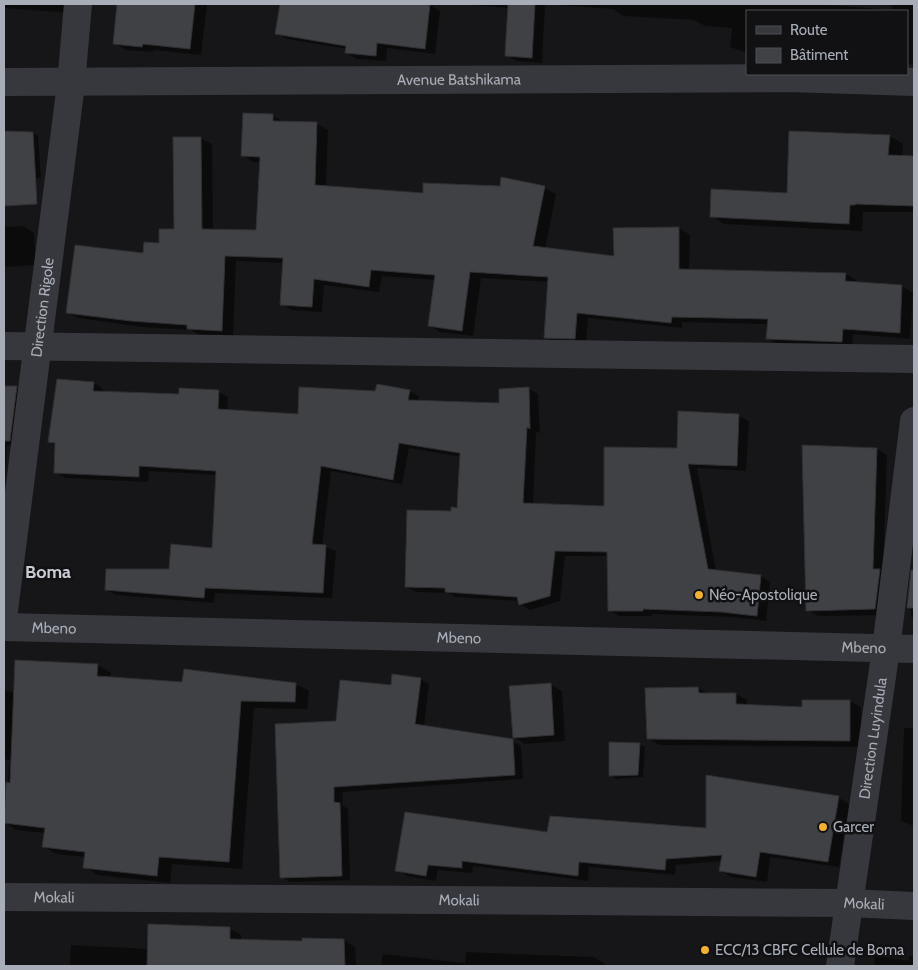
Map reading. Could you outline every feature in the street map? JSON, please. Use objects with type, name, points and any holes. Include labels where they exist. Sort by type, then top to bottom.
[{"type":"street","name":"Direction Rigole","points":[[4,610],[36,346],[71,84],[78,4]]},
{"type":"street","name":"Avenue Batshikama","points":[[4,82],[71,84],[789,78],[914,82]]},
{"type":"street","points":[[4,346],[914,359]]},
{"type":"street","name":"Direction Luyindula","points":[[840,966],[886,649],[914,421]]},
{"type":"street","name":"Mbeno","points":[[4,627],[914,650]]},
{"type":"street","name":"Mokali","points":[[4,896],[848,903],[914,906]]},
{"type":"building","points":[[117,4],[195,4],[190,49],[143,44],[142,47],[113,44]]},
{"type":"building","points":[[280,4],[430,4],[425,49],[377,43],[376,56],[345,53],[346,46],[275,34]]},
{"type":"building","points":[[508,4],[535,4],[532,58],[505,56]]},
{"type":"building","points":[[243,113],[273,114],[273,121],[317,122],[315,185],[423,193],[423,183],[500,186],[501,177],[545,186],[533,246],[614,256],[613,228],[679,227],[679,269],[846,273],[845,281],[902,285],[900,333],[843,329],[842,342],[766,339],[768,319],[672,317],[671,323],[577,313],[575,339],[544,338],[548,277],[470,272],[462,331],[428,326],[435,275],[371,270],[369,287],[314,279],[312,307],[280,305],[283,258],[225,256],[222,331],[187,329],[187,325],[131,321],[66,313],[75,245],[143,253],[144,242],[159,243],[159,229],[174,229],[173,137],[201,137],[202,229],[256,230],[260,157],[241,156]]},
{"type":"building","points":[[4,131],[33,132],[37,204],[4,206]]},
{"type":"building","points":[[789,131],[890,135],[888,155],[914,156],[914,206],[850,205],[849,224],[710,217],[711,189],[787,193]]},
{"type":"building","points":[[57,379],[94,382],[93,391],[179,394],[179,388],[219,390],[218,409],[298,414],[299,387],[375,391],[377,384],[410,390],[408,400],[499,403],[499,389],[529,387],[530,429],[527,427],[523,503],[604,506],[604,447],[677,448],[678,411],[739,414],[737,466],[688,464],[708,569],[761,575],[757,616],[721,612],[643,609],[643,611],[608,611],[607,552],[555,551],[550,596],[519,605],[517,597],[445,592],[445,588],[405,587],[407,510],[451,511],[451,507],[457,508],[460,453],[399,443],[393,480],[321,466],[312,544],[326,545],[323,593],[205,588],[204,598],[105,590],[106,569],[169,569],[171,544],[212,548],[216,471],[139,466],[139,477],[54,473],[55,443],[48,442]]},
{"type":"building","points":[[4,386],[17,386],[10,441],[4,441]]},
{"type":"building","points":[[802,445],[877,448],[873,569],[880,569],[875,609],[806,611]]},
{"type":"building","points":[[911,570],[914,570],[914,608],[907,608]]},
{"type":"building","points":[[15,660],[98,664],[97,676],[182,682],[184,669],[296,683],[295,702],[241,701],[229,862],[159,857],[157,876],[83,868],[85,852],[42,847],[45,828],[4,823],[6,782],[10,783]]},
{"type":"building","points":[[392,674],[421,678],[415,724],[513,739],[515,775],[334,787],[334,802],[340,803],[342,876],[280,878],[275,724],[336,721],[340,680],[391,685]]},
{"type":"building","points":[[551,683],[554,735],[513,738],[509,686]]},
{"type":"building","points":[[698,687],[699,693],[736,693],[736,704],[802,707],[802,700],[850,700],[850,741],[647,739],[645,688]]},
{"type":"building","points":[[609,742],[640,743],[638,775],[609,776]]},
{"type":"building","points":[[706,775],[839,796],[828,862],[760,852],[756,877],[719,871],[722,855],[666,859],[665,870],[579,862],[578,876],[462,861],[462,868],[428,865],[426,876],[395,871],[405,812],[547,832],[550,816],[706,828]]},
{"type":"building","points":[[148,924],[230,927],[230,939],[302,941],[302,938],[344,939],[345,966],[147,966]]},
{"type":"place","name":"Néo-Apostolique","points":[[699,595]]},
{"type":"place","name":"Garcer","points":[[823,827]]},
{"type":"place","name":"ECC/13 CBFC Cellule de Boma","points":[[705,950]]},
{"type":"district","name":"Boma","points":[[48,572]]}]
